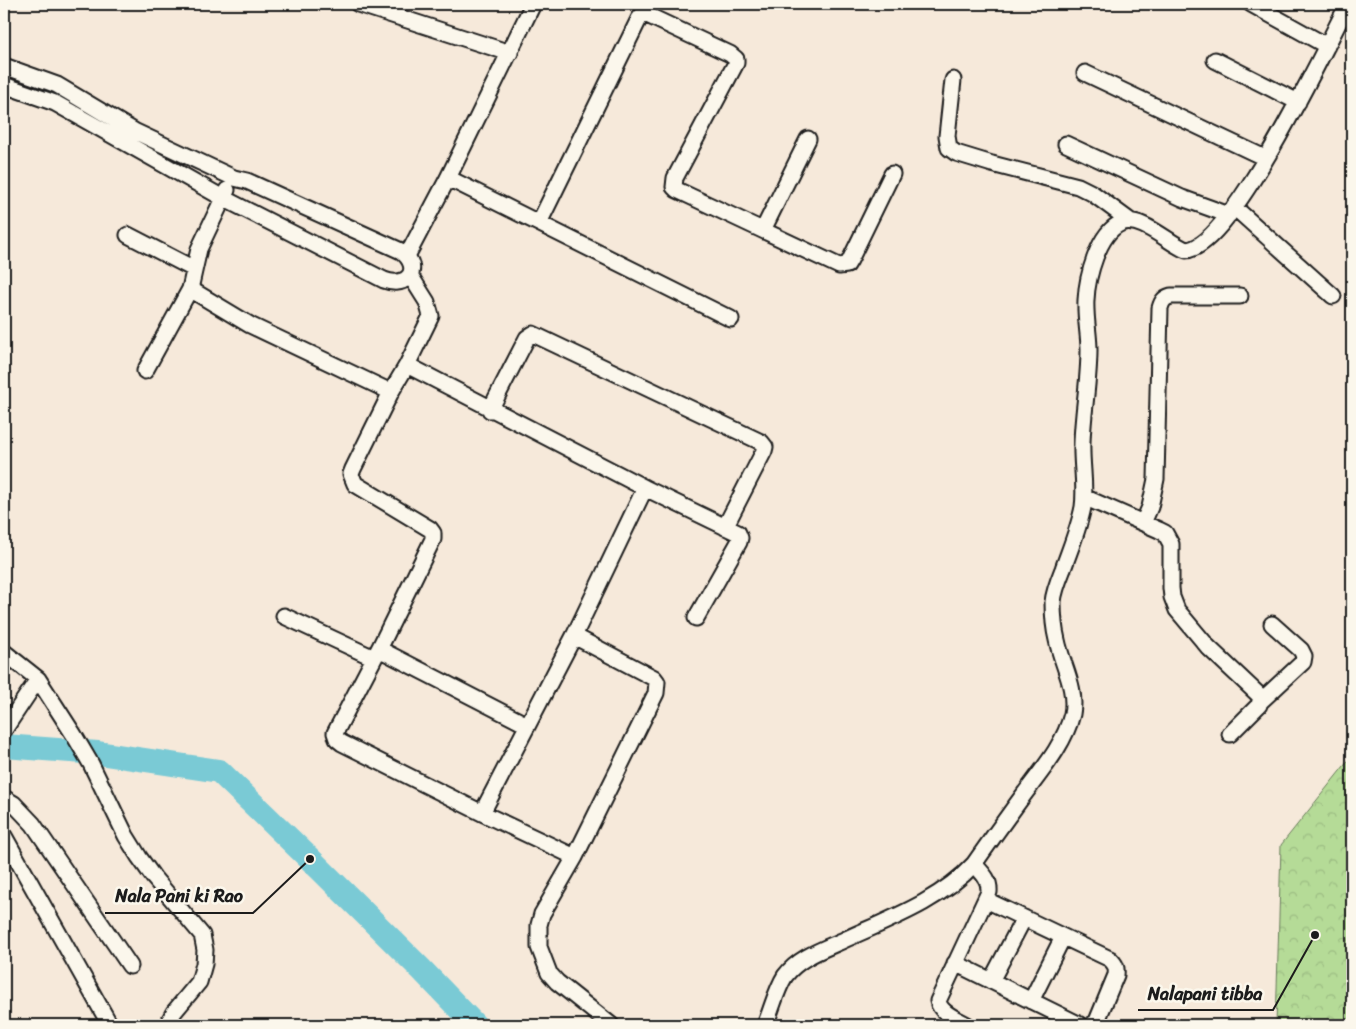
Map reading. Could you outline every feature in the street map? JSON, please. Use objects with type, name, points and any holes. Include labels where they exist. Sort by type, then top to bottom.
[{"type":"street","points":[[358,4],[510,53]]},
{"type":"street","points":[[408,256],[533,4]]},
{"type":"street","points":[[1251,4],[1327,46]]},
{"type":"street","points":[[953,80],[947,136],[949,148],[956,153],[1078,186],[1130,221],[1142,225],[1182,248],[1192,250],[1198,247],[1231,211],[1265,158],[1298,102],[1348,4]]},
{"type":"street","points":[[539,223],[639,19],[645,14],[730,54],[736,59],[676,178],[674,187],[677,190],[839,266],[847,265],[892,174]]},
{"type":"street","points":[[1214,60],[1298,102]]},
{"type":"street","points":[[4,66],[56,85],[134,131],[234,178],[247,182],[401,251],[408,256],[412,265],[410,275],[404,280],[395,283],[384,280],[223,198],[55,103],[4,86]]},
{"type":"street","points":[[1085,73],[1265,158]]},
{"type":"street","points":[[763,230],[808,139]]},
{"type":"street","points":[[1066,144],[1169,193],[1231,211],[1333,296]]},
{"type":"street","points":[[145,371],[190,289],[199,250],[234,178]]},
{"type":"street","points":[[448,178],[730,319]]},
{"type":"street","points":[[765,1025],[785,977],[804,958],[944,891],[963,875],[974,864],[1044,768],[1063,738],[1070,718],[1073,695],[1057,641],[1053,600],[1080,519],[1084,497],[1082,450],[1089,350],[1086,314],[1087,287],[1093,263],[1104,238],[1117,225],[1130,221]]},
{"type":"street","points":[[128,235],[194,268]]},
{"type":"street","points":[[410,275],[427,302],[431,316],[353,469],[353,481],[430,529],[433,533],[433,539],[335,733],[337,739],[342,743],[574,857]]},
{"type":"street","points":[[190,289],[250,325],[392,392]]},
{"type":"street","points":[[1143,523],[1150,507],[1156,479],[1160,308],[1162,302],[1171,296],[1240,296]]},
{"type":"street","points":[[490,410],[527,338],[533,334],[761,442],[765,447],[764,451],[725,527]]},
{"type":"street","points":[[407,366],[490,410],[738,533],[740,542],[696,618]]},
{"type":"street","points":[[482,813],[574,636],[645,488]]},
{"type":"street","points":[[1084,497],[1165,533],[1171,544],[1172,597],[1177,610],[1208,647],[1258,692],[1261,701]]},
{"type":"street","points":[[284,616],[376,654],[527,725]]},
{"type":"street","points":[[1230,734],[1261,701],[1303,662],[1304,656],[1301,650],[1272,624]]},
{"type":"street","points":[[574,636],[654,678],[658,682],[658,688],[574,857],[542,914],[539,924],[539,947],[543,961],[552,977],[611,1025]]},
{"type":"street","points":[[4,652],[38,679],[91,764],[126,836],[139,857],[202,936],[205,950],[204,964],[199,982],[174,1012],[167,1025]]},
{"type":"street","points":[[4,730],[38,679]]},
{"type":"street","points":[[4,798],[14,804],[33,824],[130,966]]},
{"type":"street","points":[[4,836],[110,1025]]},
{"type":"street","points":[[967,1025],[943,1010],[939,1006],[938,1001],[990,892],[989,883],[974,864]]},
{"type":"street","points":[[986,900],[1115,963],[1116,975],[1097,1021],[1092,1025]]},
{"type":"street","points":[[991,981],[1024,918]]},
{"type":"street","points":[[1031,1001],[1063,937]]},
{"type":"street","points":[[955,963],[1080,1025]]},
{"type":"green space","points":[[1352,756],[1352,1025],[1276,1025],[1281,845]]},
{"type":"waterway","points":[[4,746],[98,753],[219,771],[421,969],[475,1025]]},
{"type":"place","name":"Nala Pani ki Rao","points":[[310,859]]},
{"type":"place","name":"Nalapani tibba","points":[[1315,935]]}]
